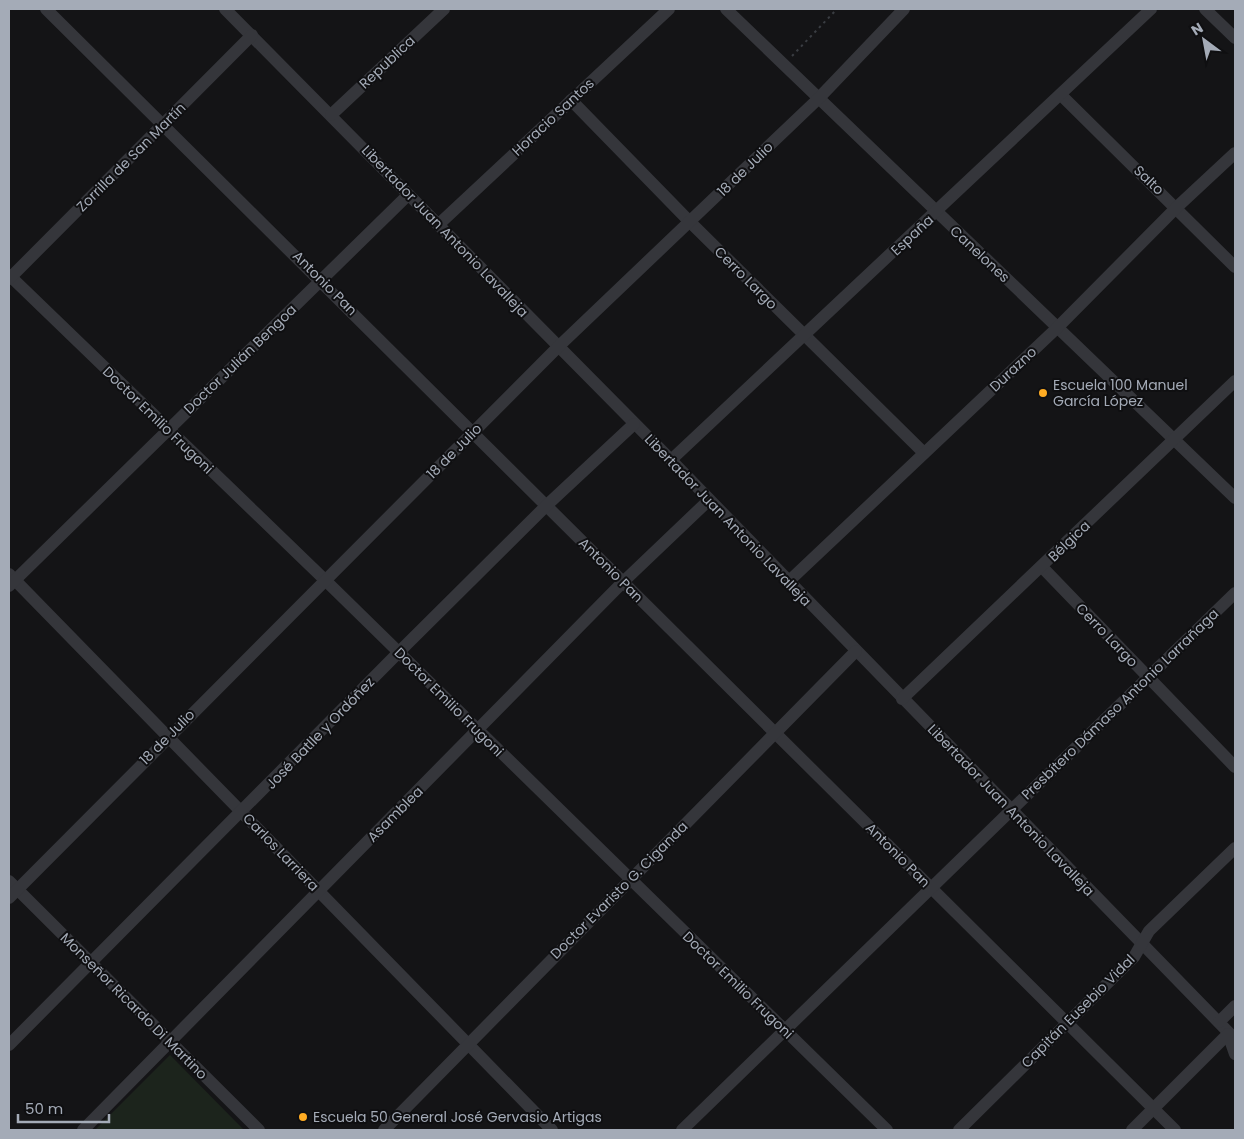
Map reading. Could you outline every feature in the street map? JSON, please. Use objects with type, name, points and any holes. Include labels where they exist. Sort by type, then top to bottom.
[{"type":"street","name":"Antonio Pan","points":[[46,9],[322,280],[474,431],[546,506],[1176,1130]]},
{"type":"street","name":"Libertador Juan Antonio Lavalleja","points":[[226,9],[671,460],[1219,1022],[1232,1037],[1235,1054]]},
{"type":"street","name":"Republica","points":[[331,115],[444,9]]},
{"type":"street","name":"Horacio Santos","points":[[438,225],[669,9]]},
{"type":"street","name":"Canelones","points":[[726,9],[936,213],[1058,327],[1235,498]]},
{"type":"street","name":"18 de Julio","points":[[12,890],[558,347],[818,99],[904,9]]},
{"type":"street","name":"España","points":[[671,460],[936,213],[1150,9]]},
{"type":"street","points":[[1205,9],[1235,38]]},
{"type":"street","name":"Zorrilla de San Martín","points":[[9,277],[252,36]]},
{"type":"street","name":"Salto","points":[[1061,95],[1235,266]]},
{"type":"street","name":"Cerro Largo","points":[[571,100],[690,222],[924,453]]},
{"type":"street","name":"Durazno","points":[[788,582],[1058,327],[1176,207],[1235,153]]},
{"type":"street","name":"Doctor Julián Bengoa","points":[[11,580],[408,195]]},
{"type":"street","name":"Doctor Emilio Frugoni","points":[[9,277],[325,580],[629,880],[887,1130]]},
{"type":"street","name":"Bélgica","points":[[902,699],[1235,381]]},
{"type":"street","name":"José Batlle y Ordóñez","points":[[9,1045],[399,652],[546,506],[634,424]]},
{"type":"street","name":"Asamblea","points":[[83,1130],[171,1043],[623,582],[709,500]]},
{"type":"street","name":"Cerro Largo","points":[[1042,567],[1235,767]]},
{"type":"street","name":"Carlos Larriera","points":[[11,580],[168,736],[467,1045],[552,1130]]},
{"type":"street","name":"Presbítero Dámaso Antonio Larrañaga","points":[[682,1130],[1235,593]]},
{"type":"street","name":"Doctor Evaristo G. Ciganda","points":[[384,1130],[774,732],[856,651]]},
{"type":"street","name":"Capitán Eusebio Vidal","points":[[959,1130],[1134,957],[1150,931],[1235,848]]},
{"type":"street","name":"Monseñor Ricardo Di Martino","points":[[12,890],[91,962],[259,1130]]},
{"type":"street","points":[[1219,1022],[1235,1006]]},
{"type":"street","points":[[1132,1130],[1232,1037]]},
{"type":"path","points":[[784,65],[837,9]]},
{"type":"shaded area","points":[[170,1055],[244,1130],[95,1130]]},
{"type":"place","name":"Escuela 100 Manuel García López","points":[[1043,393]]},
{"type":"place","name":"Escuela 50 General José Gervasio Artigas","points":[[303,1117]]}]
